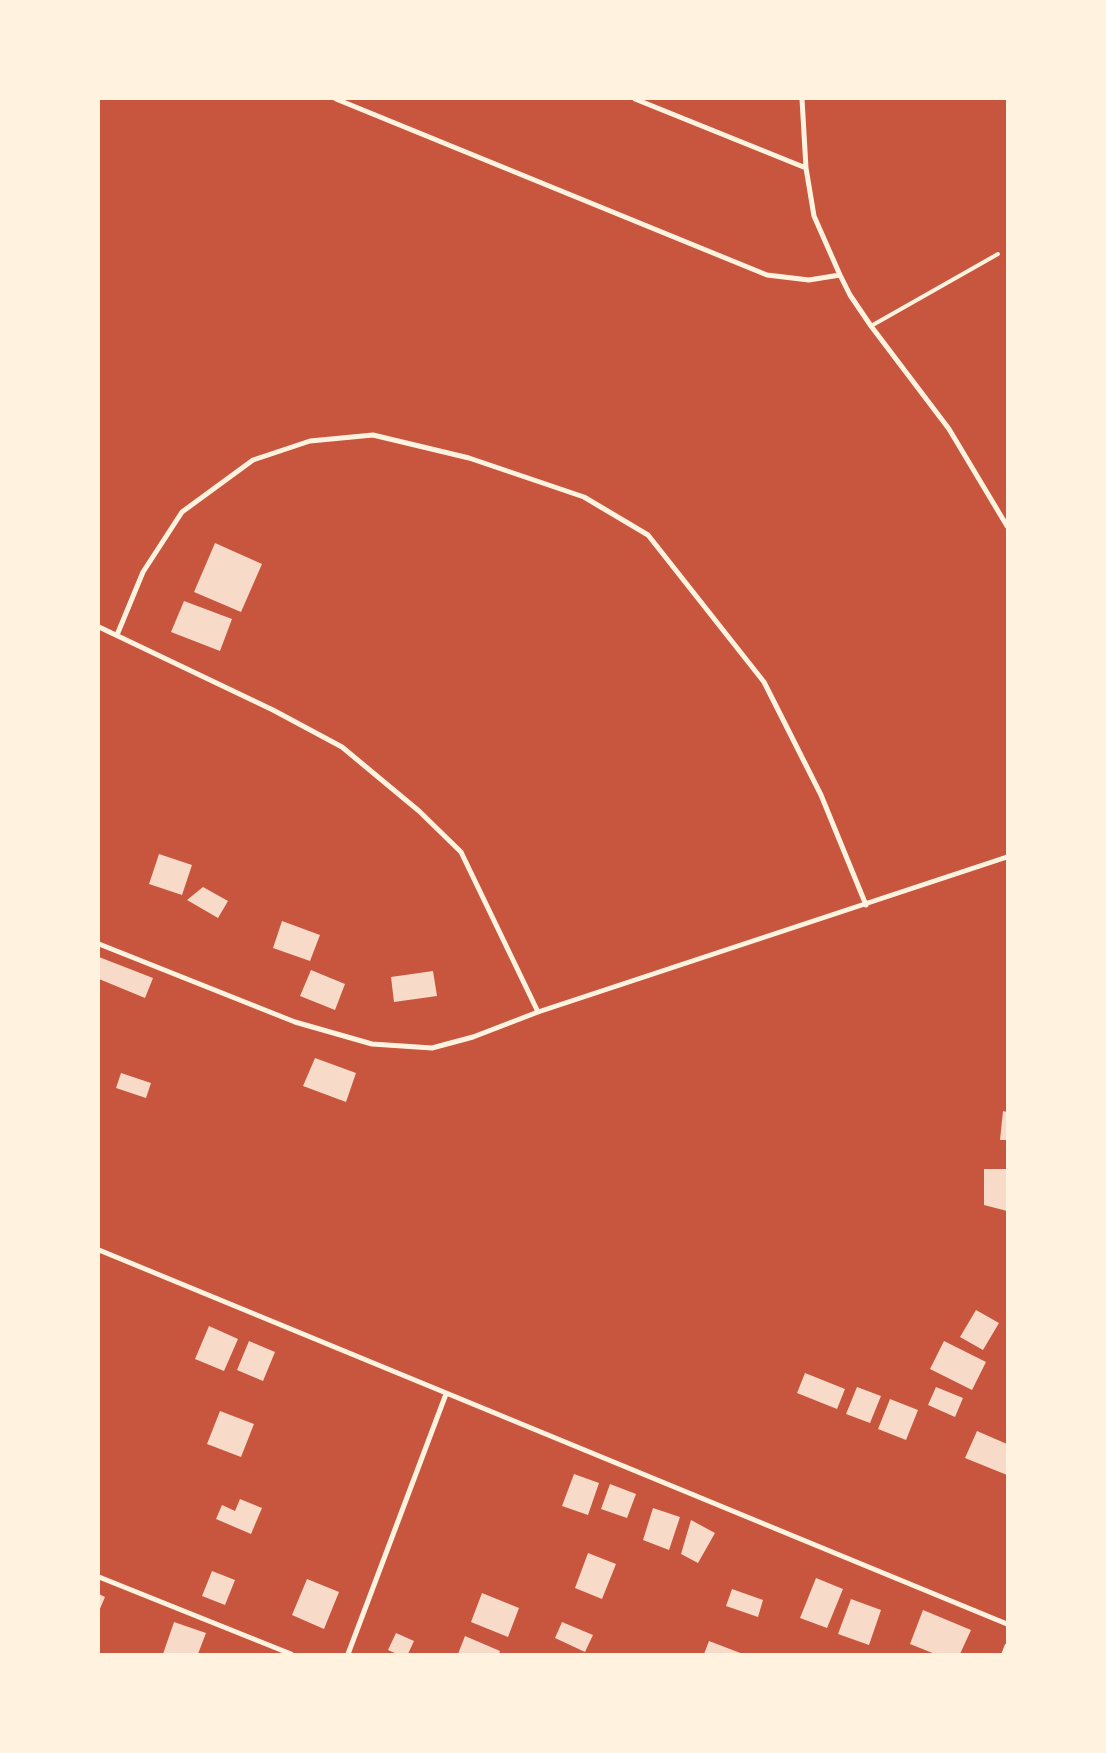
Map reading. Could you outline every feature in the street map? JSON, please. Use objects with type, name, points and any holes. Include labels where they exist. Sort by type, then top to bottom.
[{"type":"street","points":[[336,99],[767,275],[809,280],[840,275]]},
{"type":"street","points":[[635,99],[806,168]]},
{"type":"street","points":[[802,99],[806,168],[814,216],[840,275],[850,295],[871,326],[948,429],[1007,526]]},
{"type":"street","points":[[117,635],[144,572],[182,512],[252,460],[310,440],[373,435],[469,458],[584,497],[648,536],[764,682],[821,795],[866,905]]},
{"type":"street","points":[[99,627],[273,710],[342,747],[419,811],[461,852],[538,1012]]},
{"type":"street","points":[[99,944],[295,1022],[372,1044],[432,1048],[473,1037],[538,1012],[1007,857]]},
{"type":"street","points":[[99,1250],[1007,1624]]},
{"type":"street","points":[[348,1654],[446,1394]]},
{"type":"street","points":[[99,1576],[291,1654]]},
{"type":"street","points":[[1004,1654],[1007,1646]]},
{"type":"lane","points":[[871,326],[998,254]]},
{"type":"building","points":[[215,543],[262,564],[241,612],[194,592]]},
{"type":"building","points":[[184,601],[232,619],[220,651],[171,632]]},
{"type":"building","points":[[159,854],[192,865],[182,895],[149,884]]},
{"type":"building","points":[[203,887],[228,901],[218,918],[187,900]]},
{"type":"building","points":[[282,921],[320,935],[310,961],[273,948]]},
{"type":"building","points":[[99,957],[153,978],[145,998],[99,979]]},
{"type":"building","points":[[311,970],[345,984],[335,1010],[300,996]]},
{"type":"building","points":[[433,971],[437,996],[394,1002],[391,977]]},
{"type":"building","points":[[315,1058],[356,1073],[346,1102],[303,1086]]},
{"type":"building","points":[[121,1073],[151,1083],[146,1098],[116,1088]]},
{"type":"building","points":[[1003,1111],[1007,1112],[1007,1140],[1000,1140]]},
{"type":"building","points":[[984,1169],[1007,1169],[1007,1211],[984,1205]]},
{"type":"building","points":[[976,1310],[999,1323],[983,1350],[960,1337]]},
{"type":"building","points":[[209,1326],[238,1339],[224,1371],[195,1359]]},
{"type":"building","points":[[249,1341],[275,1352],[263,1381],[237,1370]]},
{"type":"building","points":[[944,1341],[986,1362],[972,1390],[930,1369]]},
{"type":"building","points":[[805,1373],[845,1389],[837,1409],[797,1393]]},
{"type":"building","points":[[857,1387],[881,1396],[870,1423],[846,1414]]},
{"type":"building","points":[[936,1387],[963,1398],[955,1417],[928,1405]]},
{"type":"building","points":[[890,1399],[918,1410],[906,1440],[878,1429]]},
{"type":"building","points":[[220,1411],[254,1424],[241,1457],[207,1444]]},
{"type":"building","points":[[977,1431],[1007,1444],[1007,1475],[965,1458]]},
{"type":"building","points":[[574,1474],[599,1483],[588,1515],[562,1506]]},
{"type":"building","points":[[610,1484],[636,1494],[627,1518],[601,1509]]},
{"type":"building","points":[[240,1499],[262,1508],[251,1534],[216,1519],[222,1505],[235,1511]]},
{"type":"building","points":[[653,1508],[680,1517],[669,1550],[643,1540]]},
{"type":"building","points":[[691,1520],[715,1533],[698,1563],[681,1554]]},
{"type":"building","points":[[588,1553],[616,1564],[602,1599],[575,1588]]},
{"type":"building","points":[[212,1571],[235,1580],[225,1605],[202,1596]]},
{"type":"building","points":[[816,1578],[843,1589],[827,1628],[800,1618]]},
{"type":"building","points":[[307,1579],[339,1592],[324,1629],[292,1615]]},
{"type":"building","points":[[732,1589],[763,1600],[758,1617],[726,1606]]},
{"type":"building","points":[[482,1593],[519,1608],[508,1637],[471,1622]]},
{"type":"building","points":[[99,1594],[105,1597],[99,1611]]},
{"type":"building","points":[[851,1599],[881,1610],[869,1645],[838,1634]]},
{"type":"building","points":[[923,1610],[971,1630],[960,1654],[935,1654],[910,1644]]},
{"type":"building","points":[[174,1622],[206,1633],[198,1654],[163,1654]]},
{"type":"building","points":[[562,1622],[593,1635],[585,1652],[555,1638]]},
{"type":"building","points":[[396,1633],[414,1641],[408,1654],[397,1654],[388,1650]]},
{"type":"building","points":[[465,1636],[500,1651],[499,1654],[458,1654]]},
{"type":"building","points":[[709,1641],[743,1654],[704,1654]]}]
